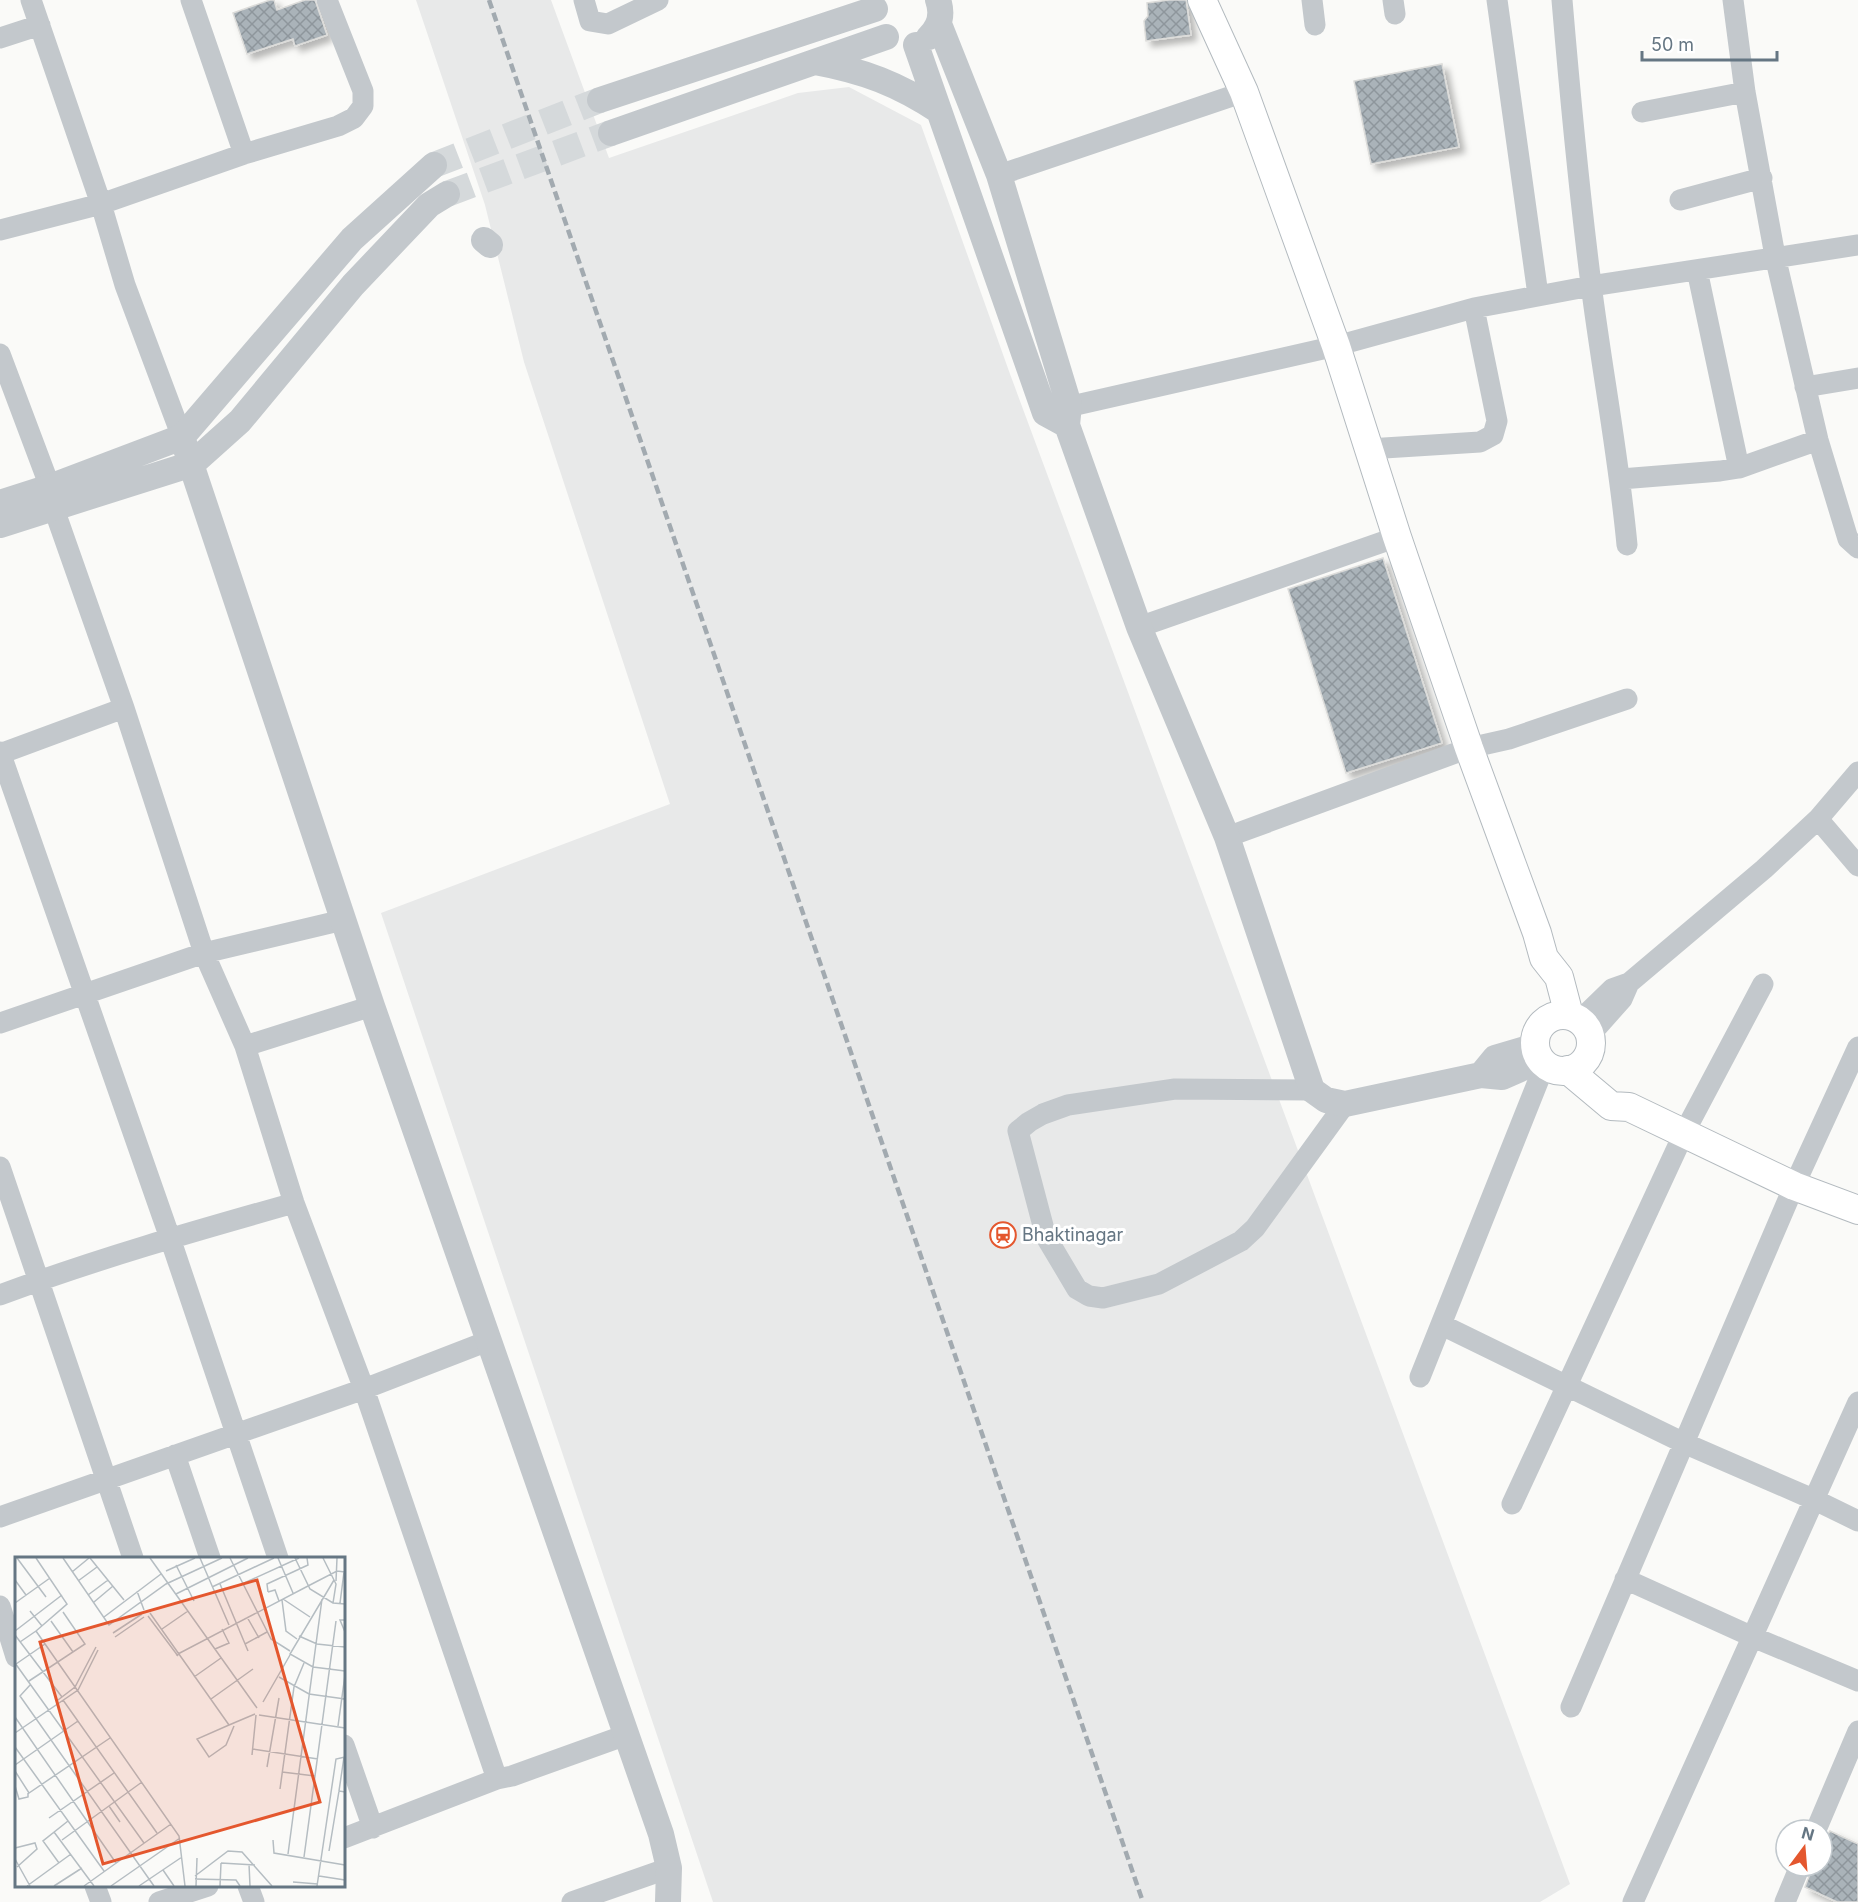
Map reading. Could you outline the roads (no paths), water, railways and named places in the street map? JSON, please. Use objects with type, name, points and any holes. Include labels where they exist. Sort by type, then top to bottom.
[{"type":"main road","points":[[1203,0],[1244,92],[1336,346],[1397,537],[1469,748],[1533,922],[1544,958],[1540,982],[1573,1022],[1590,1050],[1586,1059],[1554,1061]]},
{"type":"main road","points":[[1573,1022],[1545,1021],[1539,1028],[1554,1061],[1611,1106],[1629,1107],[1794,1185],[1858,1210]]},
{"type":"street","points":[[31,0],[101,204],[124,285],[192,464],[372,1006],[660,1834],[669,1868],[668,1902]]},
{"type":"street","points":[[191,0],[244,154]]},
{"type":"street","points":[[0,230],[101,204],[244,154],[338,126],[354,118],[363,106],[363,91],[327,0]]},
{"type":"street","points":[[584,0],[590,21],[608,24],[658,0]]},
{"type":"street","points":[[814,29],[846,0]]},
{"type":"street","points":[[1312,0],[1315,24]]},
{"type":"street","points":[[1497,0],[1538,296]]},
{"type":"street","points":[[1562,0],[1576,159],[1591,286],[1621,479],[1627,545]]},
{"type":"street","points":[[1735,0],[1745,92],[1775,256],[1818,440],[1848,539],[1858,548]]},
{"type":"street","points":[[600,100],[814,29],[877,4],[879,28],[886,37],[895,43],[916,45],[934,33],[938,12]]},
{"type":"street","points":[[938,12],[999,175],[1060,414]]},
{"type":"street","points":[[0,38],[40,25]]},
{"type":"street","points":[[611,133],[886,37]]},
{"type":"street","points":[[916,45],[939,111],[1060,414],[1139,627],[1227,837],[1312,1090]]},
{"type":"street","points":[[813,62],[867,74],[910,92],[939,111]]},
{"type":"street","points":[[999,175],[1244,92]]},
{"type":"street","points":[[1642,112],[1745,92]]},
{"type":"street","points":[[0,525],[182,436],[352,239],[434,165]]},
{"type":"street","points":[[1680,200],[1762,178]]},
{"type":"street","points":[[0,503],[52,498],[192,464],[240,421],[353,285],[429,205],[447,194]]},
{"type":"street","points":[[1060,414],[1336,346],[1474,308],[1591,286],[1858,244]]},
{"type":"street","points":[[1698,270],[1739,468]]},
{"type":"street","points":[[1368,449],[1480,442],[1493,435],[1497,420],[1474,308]]},
{"type":"street","points":[[0,354],[124,708],[204,953],[245,1046],[294,1203],[364,1389],[497,1779]]},
{"type":"street","points":[[1805,387],[1858,378]]},
{"type":"street","points":[[1621,479],[1739,468],[1818,440]]},
{"type":"street","points":[[1139,627],[1397,537]]},
{"type":"street","points":[[1227,837],[1469,748],[1509,739],[1627,699]]},
{"type":"street","points":[[124,708],[0,753],[86,993],[278,1557]]},
{"type":"street","points":[[1573,1022],[1612,989],[1629,982],[1764,869],[1818,819],[1858,772]]},
{"type":"street","points":[[1818,819],[1858,866]]},
{"type":"street","points":[[0,1023],[204,953],[343,920]]},
{"type":"street","points":[[1512,1504],[1684,1133],[1763,984]]},
{"type":"street","points":[[245,1046],[372,1006]]},
{"type":"street","points":[[1570,1707],[1794,1185],[1858,1047]]},
{"type":"street","points":[[1345,1104],[1255,1228],[1241,1241],[1158,1284],[1103,1298],[1089,1296],[1077,1289],[1046,1237],[1018,1131],[1042,1114],[1068,1105],[1175,1089],[1312,1090],[1326,1100],[1345,1104],[1481,1075],[1502,1077],[1554,1061]]},
{"type":"street","points":[[1420,1377],[1554,1061]]},
{"type":"street","points":[[0,1167],[133,1557]]},
{"type":"street","points":[[0,1295],[39,1280],[170,1238],[294,1203]]},
{"type":"street","points":[[1442,1325],[1684,1443],[1858,1521]]},
{"type":"street","points":[[0,1517],[364,1389],[488,1341]]},
{"type":"street","points":[[1633,1902],[1858,1402]]},
{"type":"street","points":[[175,1455],[210,1557]]},
{"type":"street","points":[[1625,1579],[1753,1637],[1858,1681]]},
{"type":"street","points":[[0,1606],[15,1653]]},
{"type":"street","points":[[1821,1818],[1858,1731]]},
{"type":"street","points":[[345,1838],[497,1779],[512,1776],[626,1734]]},
{"type":"street","points":[[345,1748],[373,1828]]},
{"type":"street","points":[[572,1902],[669,1868]]},
{"type":"street","points":[[1785,1902],[1795,1878]]},
{"type":"street","points":[[95,1887],[101,1902]]},
{"type":"street","points":[[159,1902],[205,1887]]},
{"type":"street","points":[[248,1887],[254,1902]]},
{"type":"tunnel","points":[[434,165],[600,100]]},
{"type":"tunnel","points":[[447,194],[611,133]]},
{"type":"railway","points":[[489,0],[1143,1902]]},
{"type":"place","name":"Bhaktinagar","points":[[1003,1235]]}]
